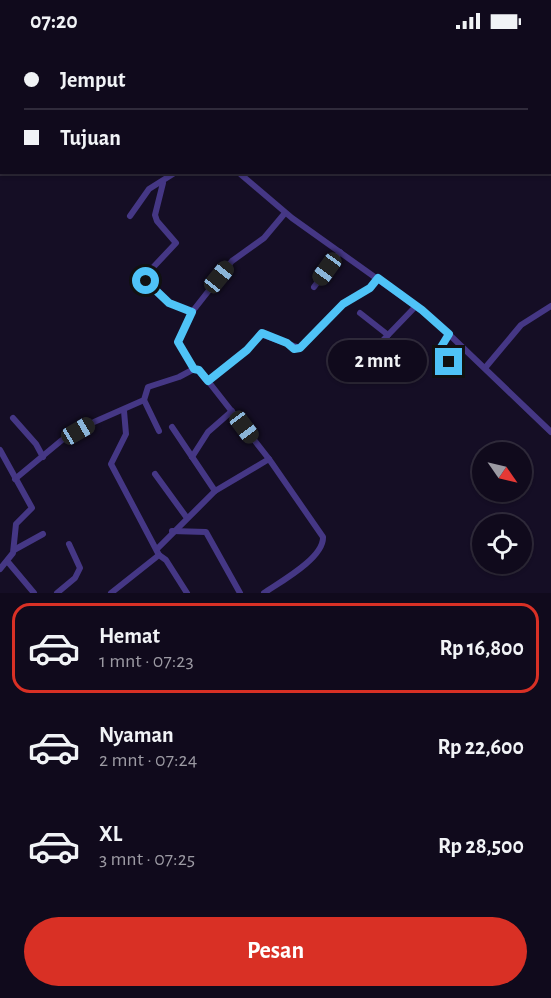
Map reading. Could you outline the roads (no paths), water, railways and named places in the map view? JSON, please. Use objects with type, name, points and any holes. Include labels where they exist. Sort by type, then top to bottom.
[{"type":"street","points":[[130,216],[149,189],[163,183],[174,174]]},
{"type":"street","points":[[240,174],[285,213],[416,306],[449,334],[551,432]]},
{"type":"street","points":[[163,183],[155,215],[157,221],[176,243],[144,277],[169,303],[192,312]]},
{"type":"street","points":[[264,593],[316,555],[324,541],[269,459],[199,370],[194,369],[178,340],[192,312],[237,255],[264,238],[285,213]]},
{"type":"street","points":[[314,287],[340,252]]},
{"type":"street","points":[[208,381],[247,350],[262,333],[287,343],[294,349],[300,348],[343,304],[370,288],[378,278]]},
{"type":"street","points":[[363,361],[416,306]]},
{"type":"street","points":[[485,368],[521,325],[551,306]]},
{"type":"street","points":[[360,313],[388,334]]},
{"type":"street","points":[[449,334],[438,354],[450,362],[462,347]]},
{"type":"street","points":[[159,431],[144,400],[148,387],[179,378],[194,369]]},
{"type":"street","points":[[15,479],[59,443],[89,424],[124,411],[144,400]]},
{"type":"street","points":[[124,411],[126,434],[111,464],[158,552],[166,560],[187,593]]},
{"type":"street","points":[[192,457],[208,432],[232,411]]},
{"type":"street","points":[[13,418],[36,444],[43,457]]},
{"type":"street","points":[[172,427],[215,491]]},
{"type":"street","points":[[0,450],[32,508],[16,524],[14,550],[8,562],[0,569]]},
{"type":"street","points":[[111,593],[158,552],[171,531],[215,491],[269,459]]},
{"type":"street","points":[[155,474],[187,518]]},
{"type":"street","points":[[171,531],[206,532],[240,593]]},
{"type":"street","points":[[14,550],[43,534]]},
{"type":"street","points":[[57,593],[75,578],[80,568],[69,544]]},
{"type":"street","points":[[8,562],[34,593]]}]
